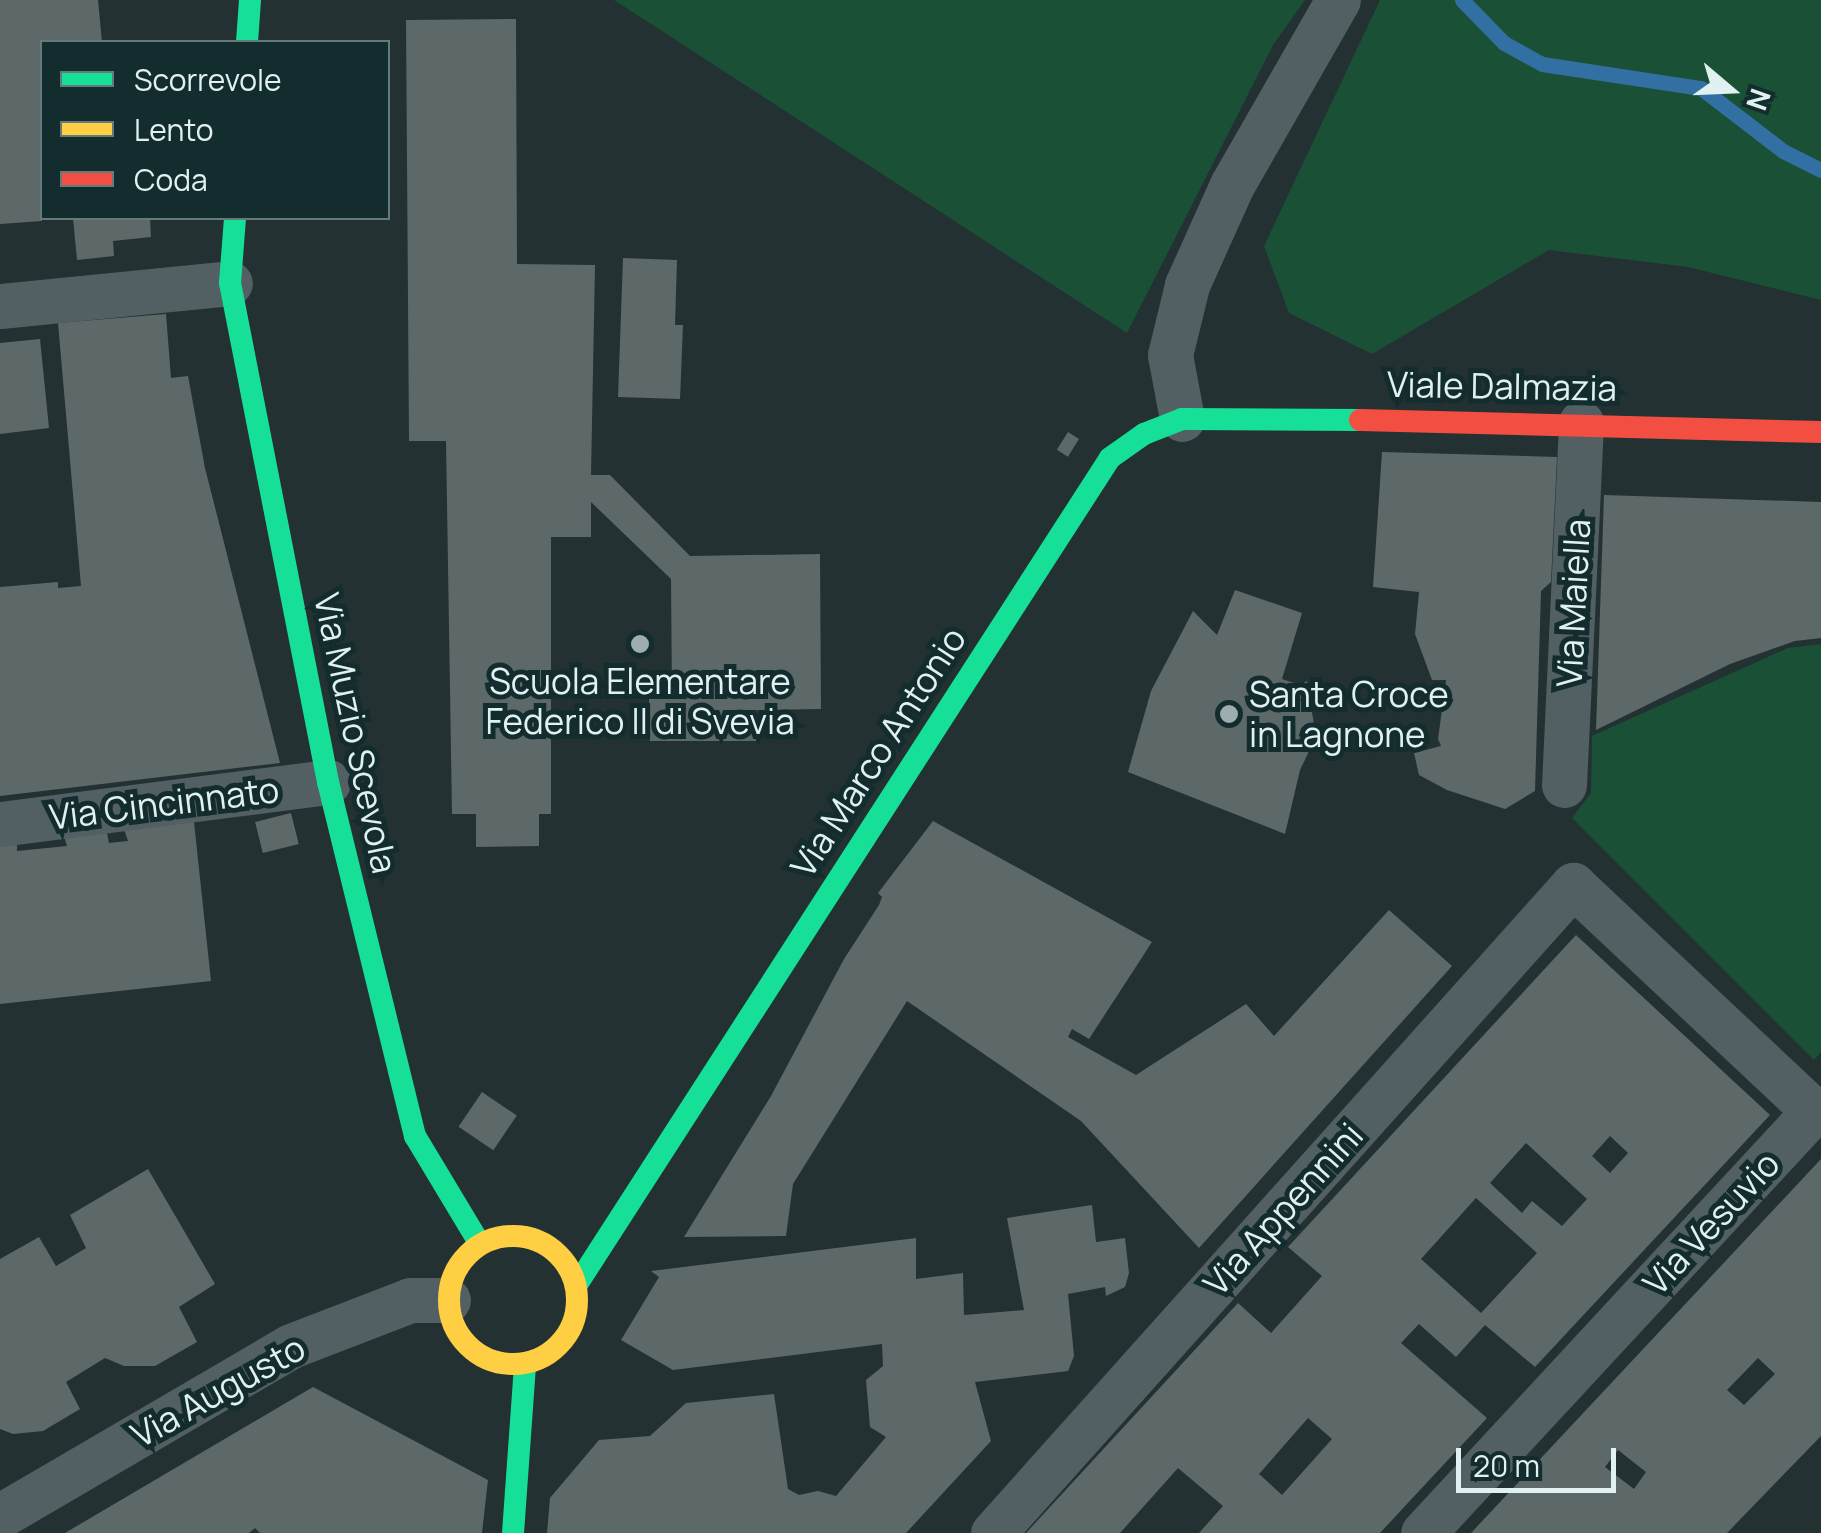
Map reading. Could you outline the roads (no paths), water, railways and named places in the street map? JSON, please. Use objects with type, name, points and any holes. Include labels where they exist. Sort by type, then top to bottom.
[{"type":"main road","points":[[247,40],[250,0]]},
{"type":"main road","name":"Via Muzio Scevola","points":[[234,220],[230,283],[328,782],[415,1136],[480,1244]]},
{"type":"main road","name":"Viale Dalmazia","points":[[1182,419],[1228,416],[1581,422],[1821,432]]},
{"type":"main road","name":"Via Marco Antonio","points":[[576,1286],[1110,458],[1144,434],[1182,419]]},
{"type":"main road","name":"Via Marco Antonio","points":[[613,1184],[660,1152]]},
{"type":"main road","points":[[542,1233],[568,1266],[576,1286],[577,1307],[571,1326],[544,1357],[525,1364],[506,1364],[471,1350],[458,1336],[448,1300],[458,1267],[480,1244],[498,1236],[542,1233]]},
{"type":"main road","points":[[512,1533],[525,1364]]},
{"type":"street","points":[[1182,419],[1170,355],[1187,285],[1232,185],[1338,0]]},
{"type":"street","points":[[0,306],[230,283]]},
{"type":"street","name":"Via Maiella","points":[[1564,785],[1581,422]]},
{"type":"street","name":"Via Cincinnato","points":[[0,824],[328,782]]},
{"type":"street","name":"Via Appennini","points":[[994,1533],[1573,885]]},
{"type":"street","name":"Via Vesuvio","points":[[1423,1533],[1814,1111],[1573,885]]},
{"type":"street","name":"Via Augusto","points":[[0,1516],[291,1346],[410,1300],[448,1300]]},
{"type":"waterway","points":[[1462,0],[1504,43],[1542,64],[1701,88],[1783,151],[1821,170]]},
{"type":"place","name":"Scuola Elementare Federico II di Svevia","points":[[640,644]]},
{"type":"place","name":"Santa Croce in Lagnone","points":[[1229,714]]}]
